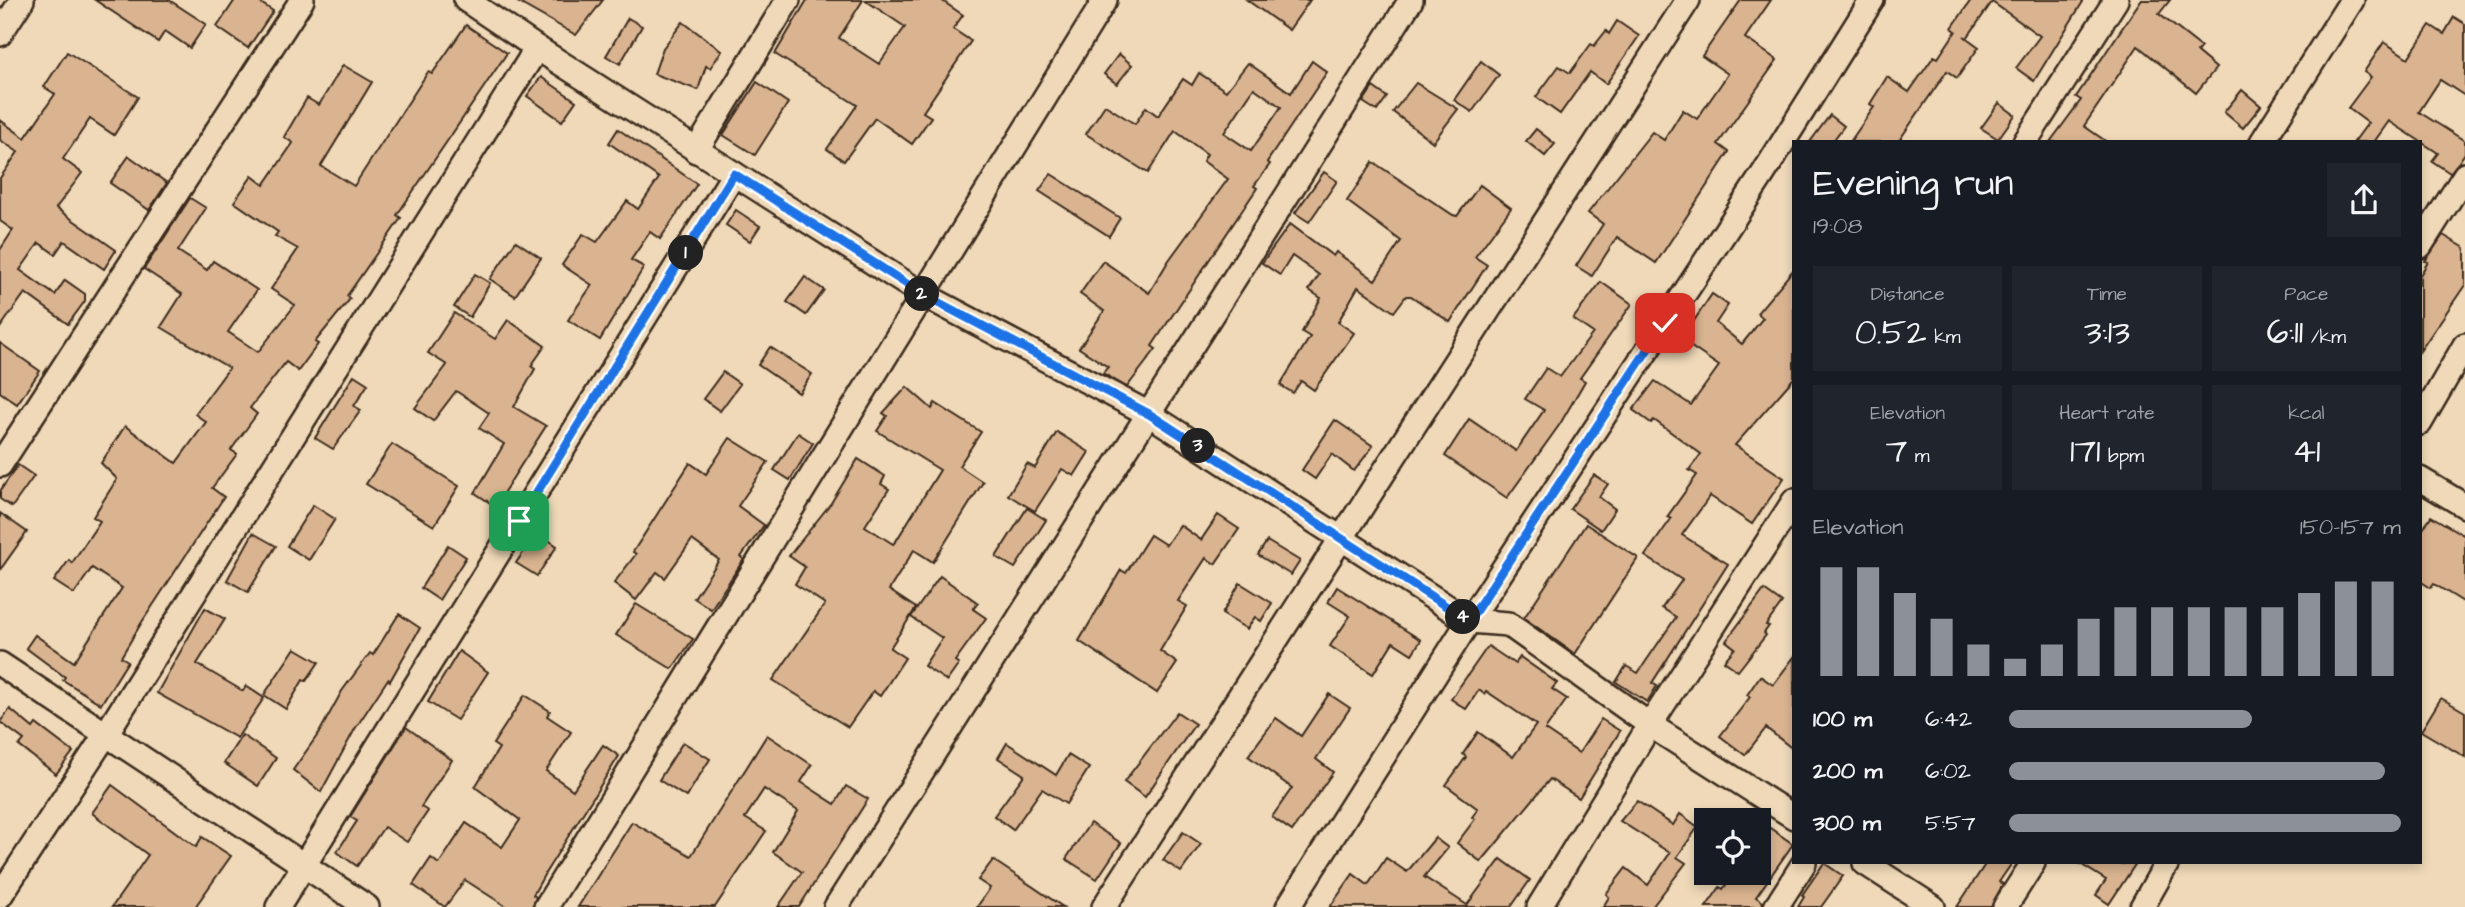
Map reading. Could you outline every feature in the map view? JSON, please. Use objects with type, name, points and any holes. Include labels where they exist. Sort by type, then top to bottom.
[{"type":"street","points":[[0,34],[22,0]]},
{"type":"street","points":[[0,465],[302,0]]},
{"type":"street","points":[[467,0],[491,7],[537,48],[924,295],[1149,414],[1469,621],[1508,624],[1650,725],[1792,816]]},
{"type":"street","points":[[696,151],[788,0]]},
{"type":"street","points":[[546,907],[1105,0]]},
{"type":"street","points":[[836,907],[1411,0]]},
{"type":"street","points":[[1104,907],[1688,0]]},
{"type":"street","points":[[1288,907],[1469,621],[1763,174],[1872,0]]},
{"type":"street","points":[[2026,140],[2116,0]]},
{"type":"street","points":[[2263,140],[2352,0]]},
{"type":"street","points":[[0,896],[106,734],[537,48]]},
{"type":"street","points":[[278,907],[734,174]]},
{"type":"street","points":[[2422,243],[2465,175]]},
{"type":"street","points":[[2422,420],[2465,345]]},
{"type":"street","points":[[2422,480],[2465,506]]},
{"type":"street","points":[[1539,907],[1650,725],[1792,504]]},
{"type":"street","points":[[0,664],[367,907]]},
{"type":"street","points":[[1776,907],[1803,864]]},
{"type":"street","points":[[1867,864],[1933,907]]},
{"type":"street","points":[[2005,907],[2032,864]]},
{"type":"street","points":[[2142,907],[2166,864]]},
{"type":"building","points":[[95,0],[169,0],[206,24],[190,48],[165,31],[158,42]]},
{"type":"building","points":[[235,0],[256,0],[273,11],[248,48],[217,27]]},
{"type":"building","points":[[514,0],[603,0],[576,35]]},
{"type":"building","points":[[807,0],[863,0],[839,38],[879,64],[905,27],[865,0],[941,0],[963,15],[953,29],[971,41],[923,112],[931,117],[912,144],[875,118],[844,161],[827,149],[857,105],[775,54]]},
{"type":"building","points":[[1247,0],[1310,0],[1289,30]]},
{"type":"building","points":[[1741,0],[1771,0],[1745,38],[1777,60],[1718,144],[1729,152],[1656,263],[1617,237],[1592,276],[1576,266],[1603,224],[1588,213],[1652,132],[1664,140],[1683,110],[1697,119],[1728,74],[1702,56]]},
{"type":"building","points":[[1971,0],[2084,0],[2034,81],[2016,68],[2040,36],[1992,2],[1967,38],[1964,36],[1979,47],[1957,78],[1947,71],[1899,140],[1851,140],[1874,107],[1870,104],[1887,77],[1909,92],[1934,56],[1938,58],[1956,31],[1952,28]]},
{"type":"building","points":[[2141,0],[2170,0],[2159,14],[2201,47],[2197,52],[2216,68],[2196,93],[2138,46],[2084,126],[2104,140],[2051,140],[2081,100],[2076,97]]},
{"type":"building","points":[[2454,17],[2465,24],[2465,96],[2440,80],[2419,112],[2465,141],[2465,153],[2450,173],[2432,161],[2438,153],[2422,140],[2389,121],[2375,140],[2355,140],[2368,123],[2348,108],[2371,77],[2364,72],[2384,42],[2408,58],[2430,25],[2444,34]]},
{"type":"building","points":[[628,18],[642,26],[620,64],[606,56]]},
{"type":"building","points":[[1617,21],[1639,36],[1606,84],[1590,72],[1560,114],[1536,97],[1559,66],[1570,73],[1591,44],[1594,46],[1606,31],[1609,34]]},
{"type":"building","points":[[683,22],[722,51],[710,68],[706,66],[698,90],[654,74],[663,48]]},
{"type":"building","points":[[466,25],[507,53],[397,215],[401,218],[347,296],[350,299],[315,342],[318,344],[298,371],[286,362],[250,408],[257,414],[231,450],[237,454],[212,488],[224,497],[121,657],[128,661],[101,704],[63,680],[65,677],[26,648],[35,635],[74,662],[122,588],[92,568],[74,594],[54,581],[69,560],[72,563],[100,521],[93,517],[117,479],[101,463],[125,426],[176,463],[206,422],[195,414],[229,368],[161,327],[182,294],[144,269],[190,198],[206,208],[178,251],[207,270],[213,261],[257,290],[228,332],[258,352],[295,305],[271,289],[298,249],[275,236],[278,232],[234,202],[252,176],[264,185],[293,143],[284,137],[307,98],[319,105],[343,65],[372,82],[321,166],[354,186],[428,72],[432,74]]},
{"type":"building","points":[[67,52],[138,97],[114,135],[90,119],[63,159],[82,173],[56,208],[116,250],[104,269],[64,241],[55,254],[39,243],[20,270],[55,295],[65,280],[85,294],[85,301],[68,324],[25,293],[0,328],[0,250],[13,230],[0,221],[0,178],[18,152],[0,140],[0,120],[25,138],[55,94],[44,87]]},
{"type":"building","points":[[1119,54],[1132,65],[1117,84],[1104,74]]},
{"type":"building","points":[[1312,61],[1327,72],[1267,162],[1270,164],[1254,186],[1257,188],[1152,346],[1156,349],[1127,387],[1103,373],[1108,367],[1079,348],[1104,311],[1080,294],[1103,261],[1149,293],[1169,260],[1228,179],[1203,161],[1207,154],[1175,131],[1148,173],[1086,134],[1105,105],[1135,124],[1146,107],[1158,116],[1183,79],[1192,85],[1199,73],[1226,91],[1248,63],[1291,93]],"holes":[[[1254,88],[1281,107],[1251,151],[1224,133]]]},
{"type":"building","points":[[1481,61],[1499,75],[1472,112],[1454,100]]},
{"type":"building","points":[[541,77],[576,101],[562,121],[527,96]]},
{"type":"building","points":[[757,82],[788,103],[755,155],[723,135]]},
{"type":"building","points":[[1416,83],[1458,109],[1433,142],[1393,112]]},
{"type":"building","points":[[1373,87],[1387,97],[1377,111],[1363,102]]},
{"type":"building","points":[[2242,90],[2261,106],[2243,128],[2224,112]]},
{"type":"building","points":[[1999,103],[2015,115],[1998,139],[1981,128]]},
{"type":"building","points":[[1830,115],[1844,126],[1834,140],[1811,140]]},
{"type":"building","points":[[618,129],[697,184],[660,239],[650,232],[631,260],[644,267],[600,340],[568,320],[592,285],[562,265],[583,234],[597,242],[627,201],[638,209],[659,178],[609,143]]},
{"type":"building","points":[[1536,129],[1555,144],[1545,156],[1526,141]]},
{"type":"building","points":[[129,156],[167,183],[149,210],[110,183]]},
{"type":"building","points":[[1373,162],[1453,215],[1457,216],[1480,185],[1511,208],[1475,257],[1487,265],[1450,322],[1411,296],[1406,296],[1394,312],[1358,287],[1338,322],[1354,333],[1314,390],[1301,381],[1293,393],[1280,385],[1310,337],[1302,332],[1321,298],[1309,290],[1319,275],[1292,256],[1280,275],[1262,263],[1290,224],[1333,256],[1336,252],[1375,280],[1401,241],[1347,201]]},
{"type":"building","points":[[1324,172],[1337,181],[1309,222],[1295,213]]},
{"type":"building","points":[[1051,174],[1120,218],[1109,236],[1039,191]]},
{"type":"building","points":[[736,210],[760,226],[750,241],[726,225]]},
{"type":"building","points":[[2443,235],[2465,248],[2465,285],[2422,348],[2422,272],[2428,262],[2425,261]]},
{"type":"building","points":[[516,241],[541,258],[515,296],[490,279]]},
{"type":"building","points":[[1792,271],[1792,380],[1735,445],[1784,478],[1752,524],[1710,496],[1682,535],[1728,564],[1652,683],[1657,686],[1647,702],[1616,682],[1626,666],[1638,673],[1676,617],[1662,608],[1682,580],[1645,556],[1671,519],[1667,517],[1697,475],[1689,470],[1701,454],[1654,420],[1651,423],[1633,410],[1655,381],[1691,405],[1719,366],[1681,340],[1712,294],[1728,305],[1716,323],[1742,344],[1763,318],[1757,313]]},
{"type":"building","points":[[475,274],[490,283],[470,317],[454,307]]},
{"type":"building","points":[[805,277],[824,290],[806,315],[787,302]]},
{"type":"building","points":[[1601,282],[1632,304],[1580,378],[1585,381],[1560,424],[1507,498],[1445,456],[1469,419],[1516,451],[1544,410],[1525,399],[1546,368],[1560,377],[1593,333],[1573,319]]},
{"type":"building","points":[[454,313],[495,339],[508,320],[545,346],[531,366],[535,369],[514,407],[546,426],[495,506],[475,493],[504,444],[479,428],[489,413],[456,391],[433,421],[415,408],[447,365],[428,353]]},
{"type":"building","points":[[0,343],[40,371],[17,404],[0,392]]},
{"type":"building","points":[[770,347],[812,374],[799,393],[758,365]]},
{"type":"building","points":[[723,372],[740,384],[720,411],[703,399]]},
{"type":"building","points":[[354,375],[368,384],[354,406],[361,410],[333,449],[315,438]]},
{"type":"building","points":[[907,387],[932,409],[935,403],[981,432],[959,466],[983,482],[933,562],[914,550],[889,590],[916,608],[890,648],[905,658],[880,696],[873,691],[848,727],[773,680],[825,604],[795,584],[805,567],[789,556],[831,503],[858,459],[885,476],[881,484],[889,489],[865,526],[893,544],[896,541],[940,470],[877,431],[887,416],[883,413]]},
{"type":"building","points":[[1335,420],[1373,446],[1354,471],[1332,454],[1315,479],[1302,470]]},
{"type":"building","points":[[1057,432],[1089,452],[1074,476],[1062,469],[1035,511],[1008,495],[1027,464],[1035,468]]},
{"type":"building","points":[[798,433],[813,443],[790,480],[774,470]]},
{"type":"building","points":[[730,438],[768,462],[738,506],[764,525],[741,557],[744,559],[711,609],[694,598],[719,560],[692,540],[665,578],[657,572],[636,600],[614,583],[636,554],[633,552],[690,463],[706,474]]},
{"type":"building","points":[[392,444],[459,486],[434,526],[366,484]]},
{"type":"building","points":[[18,465],[34,476],[12,507],[0,499],[0,491]]},
{"type":"building","points":[[1594,475],[1608,484],[1599,497],[1615,509],[1601,530],[1570,509]]},
{"type":"building","points":[[313,505],[335,519],[309,560],[287,546]]},
{"type":"building","points":[[1027,508],[1046,520],[1015,568],[996,557]]},
{"type":"building","points":[[0,513],[27,532],[0,570]]},
{"type":"building","points":[[1218,515],[1239,529],[1215,564],[1206,558],[1178,601],[1187,606],[1160,651],[1177,663],[1157,693],[1079,641],[1121,570],[1126,573],[1150,535],[1166,545],[1180,525],[1201,540]]},
{"type":"building","points":[[2431,516],[2465,536],[2465,603],[2434,584],[2431,588],[2422,582],[2422,531]]},
{"type":"building","points":[[1586,524],[1638,558],[1575,654],[1524,618]]},
{"type":"building","points":[[537,532],[557,546],[537,576],[516,563]]},
{"type":"building","points":[[253,533],[276,546],[248,592],[227,580]]},
{"type":"building","points":[[1267,541],[1300,561],[1291,575],[1258,555]]},
{"type":"building","points":[[448,545],[466,557],[439,600],[421,588]]},
{"type":"building","points":[[940,576],[978,603],[973,609],[986,618],[955,661],[959,664],[947,681],[924,666],[942,638],[911,617]]},
{"type":"building","points":[[1240,583],[1272,603],[1261,621],[1255,617],[1247,629],[1222,614]]},
{"type":"building","points":[[1337,587],[1421,640],[1412,654],[1393,642],[1373,674],[1330,646],[1350,616],[1328,602]]},
{"type":"building","points":[[1764,590],[1782,603],[1766,625],[1769,626],[1764,633],[1766,635],[1738,671],[1724,661],[1735,648],[1726,641]]},
{"type":"building","points":[[636,604],[693,639],[672,669],[616,635]]},
{"type":"building","points":[[205,608],[225,619],[197,664],[243,691],[246,686],[264,698],[237,738],[157,693]]},
{"type":"building","points":[[399,614],[420,628],[390,681],[388,679],[355,729],[321,792],[293,770],[319,733],[342,691],[370,653],[373,655]]},
{"type":"building","points":[[1488,646],[1515,664],[1520,657],[1557,683],[1552,689],[1567,699],[1545,730],[1579,753],[1601,719],[1620,731],[1579,798],[1550,779],[1481,862],[1457,843],[1475,819],[1472,817],[1478,809],[1446,785],[1466,757],[1463,754],[1478,732],[1513,757],[1536,725],[1486,691],[1484,694],[1479,690],[1466,709],[1451,699]]},
{"type":"building","points":[[295,648],[319,662],[306,681],[303,680],[286,709],[264,695]]},
{"type":"building","points":[[459,651],[488,672],[457,720],[428,702]]},
{"type":"building","points":[[1792,660],[1792,748],[1766,728],[1745,755],[1720,736],[1750,697],[1747,695],[1760,676],[1773,685]]},
{"type":"building","points":[[1329,694],[1350,708],[1316,759],[1333,772],[1292,831],[1272,817],[1292,788],[1248,756],[1276,718],[1301,736]]},
{"type":"building","points":[[525,695],[550,711],[547,716],[571,732],[546,771],[573,790],[603,745],[619,756],[544,875],[533,895],[536,897],[532,907],[507,907],[465,880],[445,907],[413,885],[431,858],[439,864],[466,823],[502,847],[520,820],[475,787],[499,748],[493,744]]},
{"type":"building","points":[[2441,698],[2465,712],[2465,757],[2422,732]]},
{"type":"building","points":[[10,709],[33,728],[36,724],[73,752],[56,774],[19,746],[24,740],[0,722]]},
{"type":"building","points":[[1177,712],[1195,724],[1145,797],[1124,782]]},
{"type":"building","points":[[406,727],[452,760],[421,807],[428,811],[407,842],[384,827],[357,866],[337,852],[357,821],[350,817]]},
{"type":"building","points":[[242,735],[276,758],[258,786],[224,763]]},
{"type":"building","points":[[767,735],[812,765],[801,782],[835,804],[846,786],[868,799],[799,907],[778,907],[802,872],[773,852],[798,811],[764,789],[745,818],[766,831],[715,907],[578,907],[632,822],[691,856]]},
{"type":"building","points":[[683,742],[710,759],[686,797],[659,780]]},
{"type":"building","points":[[1007,743],[1056,775],[1068,755],[1089,768],[1066,804],[1042,789],[1013,830],[994,816],[1024,775],[998,758]]},
{"type":"building","points":[[112,785],[196,847],[202,837],[231,856],[195,907],[112,907],[148,855],[92,813]]},
{"type":"building","points":[[1637,801],[1673,825],[1680,814],[1694,824],[1694,833],[1677,857],[1686,863],[1652,907],[1603,907],[1609,897],[1606,894],[1626,868],[1648,885],[1670,853],[1620,821]]},
{"type":"building","points":[[1090,823],[1121,843],[1097,879],[1066,859]]},
{"type":"building","points":[[1771,829],[1792,845],[1771,876]]},
{"type":"building","points":[[1183,832],[1201,844],[1181,872],[1163,860]]},
{"type":"building","points":[[1435,838],[1448,848],[1424,877],[1467,905],[1501,859],[1530,880],[1511,907],[1330,907],[1353,874],[1368,885],[1386,858],[1407,872]]},
{"type":"building","points":[[993,860],[1063,907],[977,907],[990,888],[978,880]]},
{"type":"building","points":[[1823,864],[1843,876],[1821,907],[1798,907],[1804,897],[1802,895]]},
{"type":"building","points":[[1985,864],[2011,864],[1999,882],[2003,884],[1991,907],[1957,907]]},
{"type":"building","points":[[2081,864],[2135,864],[2109,904],[2096,895],[2106,880]]},
{"type":"building","points":[[1726,885],[1764,885],[1756,897],[1763,902],[1762,907],[1706,907],[1720,887],[1723,889]]},
{"type":"route","points":[[519,521],[734,174],[924,295],[1149,414],[1469,621],[1665,323]]}]
